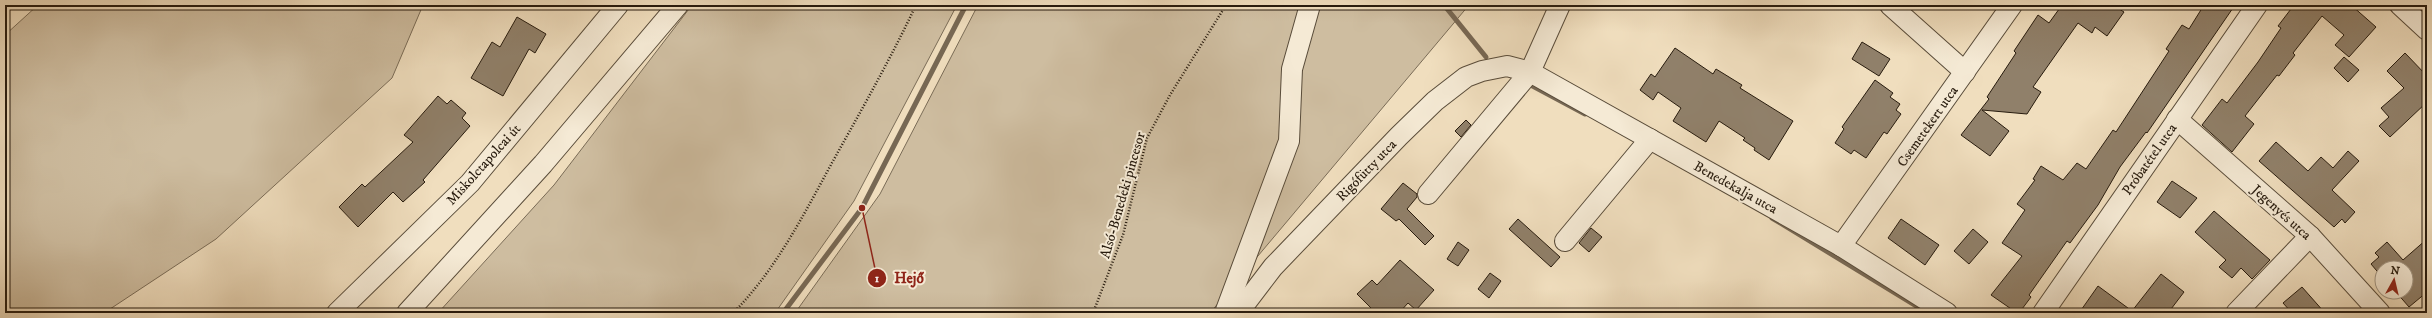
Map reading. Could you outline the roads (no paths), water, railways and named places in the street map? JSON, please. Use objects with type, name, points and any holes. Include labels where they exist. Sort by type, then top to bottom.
[{"type":"street","name":"Miskolctapolcai út","points":[[337,313],[470,183],[618,5]]},
{"type":"street","points":[[407,313],[543,164],[678,5]]},
{"type":"street","points":[[1225,313],[1289,141],[1292,69],[1310,5]]},
{"type":"street","points":[[1428,194],[1523,76],[1560,5]]},
{"type":"street","points":[[1890,5],[1965,72]]},
{"type":"street","name":"Csemetekert utca","points":[[1842,246],[2012,5]]},
{"type":"street","name":"Próbatétel utca","points":[[2043,313],[2176,119],[2257,5]]},
{"type":"street","points":[[2400,5],[2427,30]]},
{"type":"street","name":"Rigófütty utca","points":[[1238,313],[1273,267],[1399,136],[1435,101],[1466,76],[1507,66],[1523,76]]},
{"type":"street","name":"Benedekalja utca","points":[[1523,76],[1644,146],[1842,246],[1947,313]]},
{"type":"street","name":"Jegenyés utca","points":[[2176,119],[2310,236],[2380,313]]},
{"type":"street","points":[[1565,240],[1644,146]]},
{"type":"street","points":[[2236,313],[2310,236]]},
{"type":"waterway","points":[[783,313],[862,208],[966,5]]},
{"type":"waterway","points":[[1444,5],[1486,57]]},
{"type":"waterway","points":[[1527,83],[1585,114]]},
{"type":"waterway","points":[[1772,218],[1928,313]]},
{"type":"place","name":"Hejő","points":[[862,208]]}]
